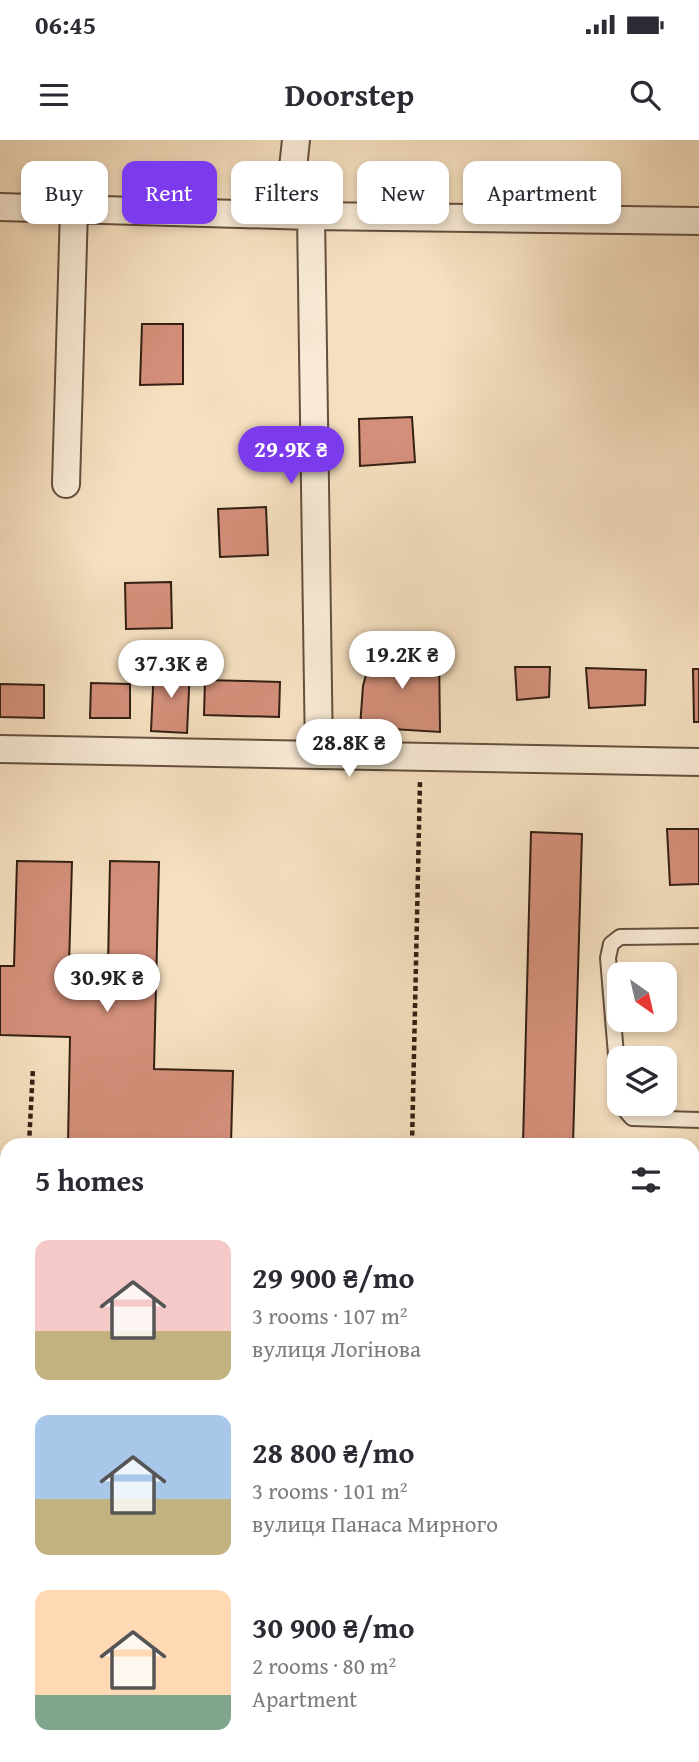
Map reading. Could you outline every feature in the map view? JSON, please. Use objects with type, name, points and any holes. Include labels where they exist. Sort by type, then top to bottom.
[{"type":"street","points":[[296,140],[297,161]]},
{"type":"street","points":[[0,207],[21,208]]},
{"type":"street","points":[[108,210],[231,213]]},
{"type":"street","points":[[343,216],[699,221]]},
{"type":"street","points":[[66,484],[74,224]]},
{"type":"street","points":[[300,224],[319,755]]},
{"type":"street","points":[[0,749],[699,762]]},
{"type":"lane","points":[[615,1046],[608,958],[611,944],[620,937],[699,936]]},
{"type":"lane","points":[[630,1116],[699,1120]]},
{"type":"path","points":[[412,1138],[421,755]]},
{"type":"path","points":[[29,1138],[33,1068]]},
{"type":"building","points":[[142,324],[183,324],[183,384],[140,385]]},
{"type":"building","points":[[412,417],[415,462],[360,466],[359,419]]},
{"type":"building","points":[[266,507],[268,555],[220,557],[218,509]]},
{"type":"building","points":[[171,582],[172,628],[126,629],[125,583]]},
{"type":"building","points":[[373,649],[439,650],[440,732],[360,727],[363,686]]},
{"type":"building","points":[[154,666],[190,668],[187,733],[151,731]]},
{"type":"building","points":[[515,667],[550,667],[549,697],[517,700]]},
{"type":"building","points":[[586,668],[646,670],[645,705],[589,708]]},
{"type":"building","points":[[693,669],[699,669],[699,722],[694,722]]},
{"type":"building","points":[[205,680],[280,682],[279,717],[204,715]]},
{"type":"building","points":[[91,683],[130,684],[130,718],[90,718]]},
{"type":"building","points":[[0,684],[44,685],[44,718],[0,717]]},
{"type":"building","points":[[667,829],[699,829],[699,884],[670,885]]},
{"type":"building","points":[[531,832],[582,834],[573,1138],[523,1138]]},
{"type":"building","points":[[17,861],[72,862],[69,965],[108,966],[110,861],[159,862],[154,1069],[233,1071],[231,1138],[68,1138],[70,1037],[0,1035],[0,966],[14,966]]}]
